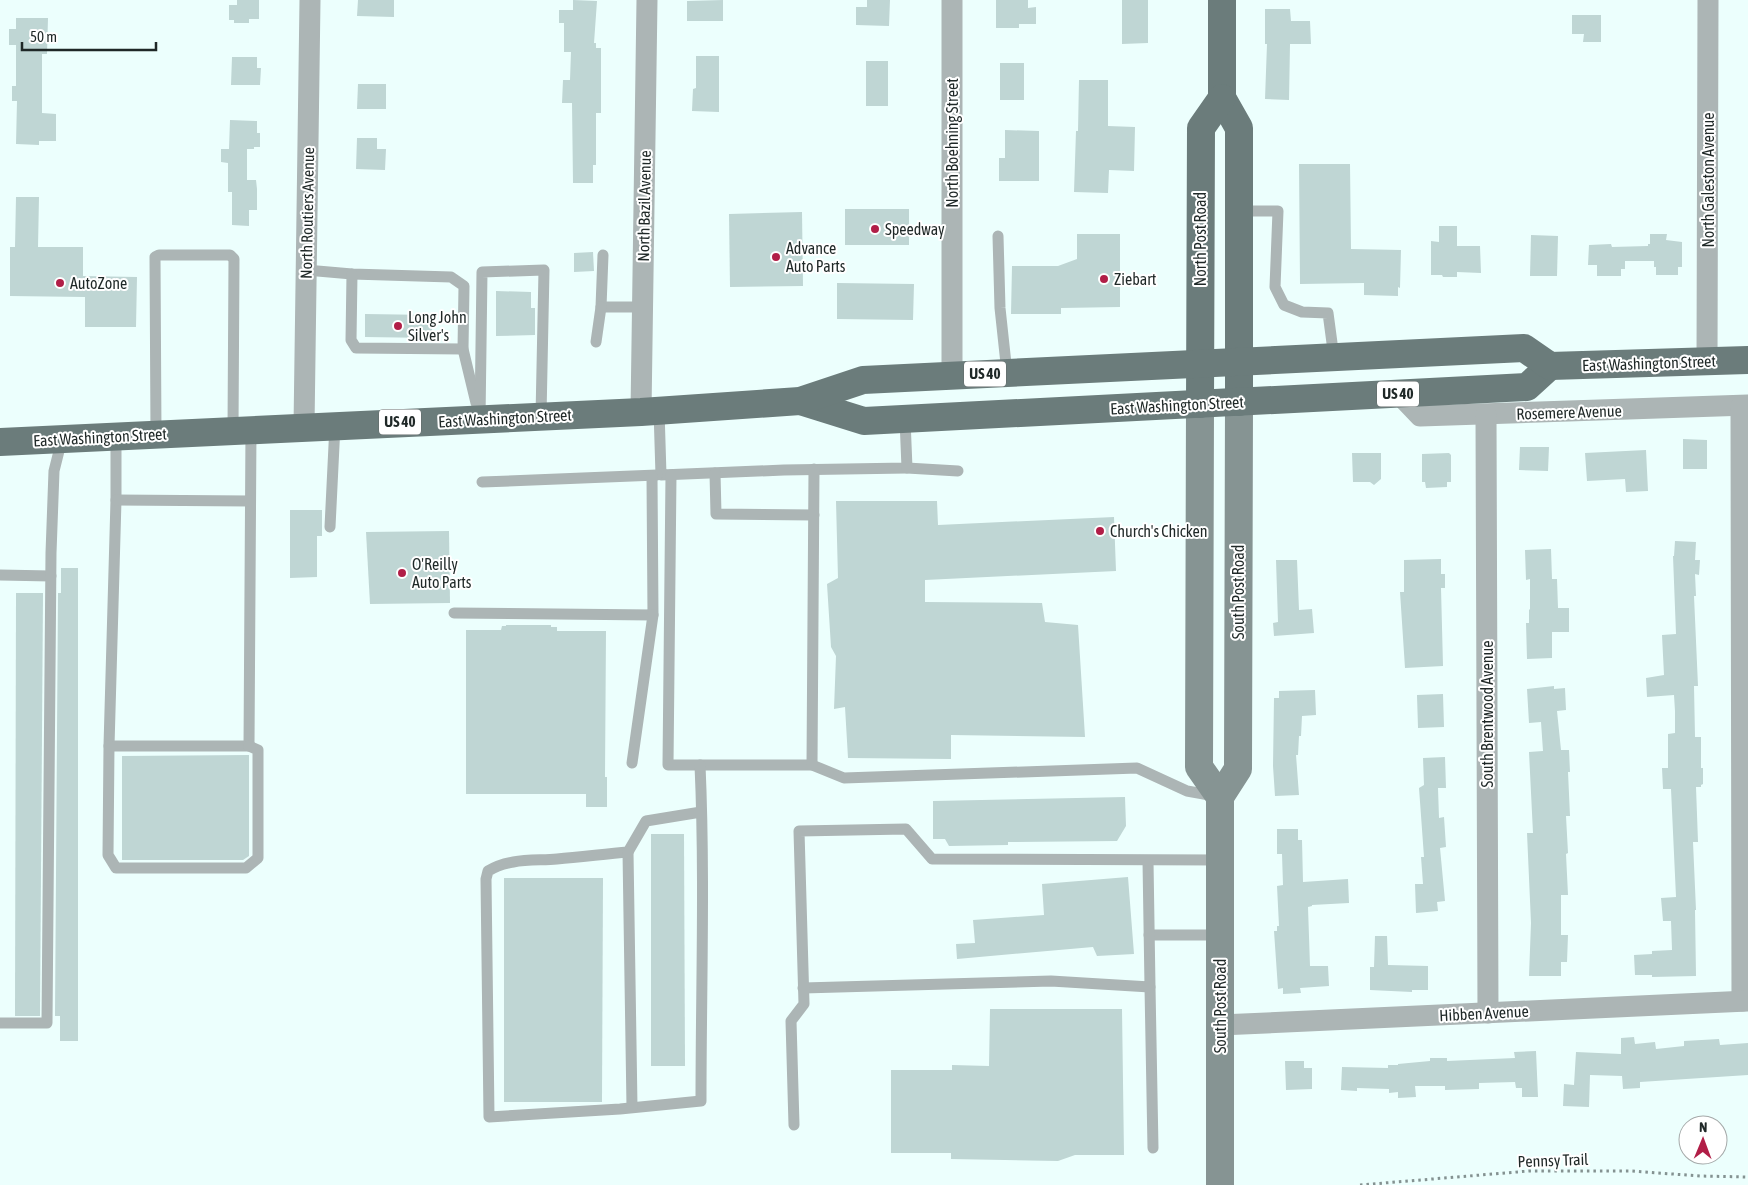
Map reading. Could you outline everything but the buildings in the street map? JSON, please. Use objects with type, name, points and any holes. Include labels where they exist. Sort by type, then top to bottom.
[{"type":"main road","points":[[1222,0],[1222,98],[1239,128],[1239,382]]},
{"type":"main road","name":"North Post Road","points":[[1196,384],[1201,128],[1222,98]]},
{"type":"main road","name":"East Washington Street","points":[[0,442],[650,411],[800,401],[863,380],[1007,373],[1196,384],[1239,382],[1334,358],[1524,348],[1550,366],[1748,360]]},
{"type":"main road","name":"East Washington Street","points":[[800,401],[864,421],[906,419],[1196,384],[1239,382],[1399,394],[1527,387],[1550,366]]},
{"type":"main road","name":"South Post Road","points":[[1220,1185],[1220,797],[1238,769],[1239,382]]},
{"type":"main road","points":[[1196,384],[1217,427],[1217,594],[1223,648],[1238,670]]},
{"type":"main road","points":[[1196,384],[1199,767],[1220,797]]},
{"type":"street","name":"North Routiers Avenue","points":[[304,427],[310,0]]},
{"type":"street","name":"North Bazil Avenue","points":[[647,0],[642,307],[650,411]]},
{"type":"street","name":"North Boehning Street","points":[[952,0],[952,376]]},
{"type":"street","name":"North Galeston Avenue","points":[[1707,361],[1708,0]]},
{"type":"street","name":"Rosemere Avenue","points":[[1399,394],[1420,416],[1744,406]]},
{"type":"street","points":[[1744,406],[1745,1001]]},
{"type":"street","name":"South Brentwood Avenue","points":[[1486,415],[1488,1012]]},
{"type":"street","name":"Hibben Avenue","points":[[1220,1025],[1745,1001]]},
{"type":"lane","points":[[1239,211],[1278,211],[1275,287],[1284,305],[1302,312],[1328,313],[1334,358]]},
{"type":"lane","points":[[998,236],[1000,308],[1007,373]]},
{"type":"lane","points":[[156,434],[156,258],[158,254],[230,255],[234,258],[242,430],[250,501],[250,746]]},
{"type":"lane","points":[[596,342],[601,307],[602,255]]},
{"type":"lane","points":[[306,270],[352,274],[451,277],[464,286],[463,349],[480,419]]},
{"type":"lane","points":[[480,419],[482,272],[544,270],[541,416]]},
{"type":"lane","points":[[352,274],[351,340],[356,348],[463,349]]},
{"type":"lane","points":[[601,307],[642,307]]},
{"type":"lane","points":[[650,411],[661,475],[668,765],[812,765],[844,778],[1136,768],[1187,791],[1220,797]]},
{"type":"lane","points":[[906,419],[907,468]]},
{"type":"lane","points":[[330,528],[335,425]]},
{"type":"lane","points":[[109,746],[250,746],[258,750],[258,858],[246,868],[116,868],[108,855],[109,746],[116,500],[116,436]]},
{"type":"lane","points":[[0,1023],[47,1023],[51,576],[54,471],[62,439]]},
{"type":"lane","points":[[482,482],[814,470],[907,468],[958,471]]},
{"type":"lane","points":[[812,765],[814,470]]},
{"type":"lane","points":[[715,473],[716,514],[814,515]]},
{"type":"lane","points":[[632,763],[653,615],[661,475]]},
{"type":"lane","points":[[116,500],[250,501]]},
{"type":"lane","points":[[0,575],[51,576]]},
{"type":"lane","points":[[454,613],[653,615]]},
{"type":"lane","points":[[628,852],[556,860],[514,862],[488,871],[486,879],[489,1117],[701,1101],[700,765]]},
{"type":"lane","points":[[632,1107],[628,852],[646,821],[701,812]]},
{"type":"lane","points":[[794,1125],[791,1021],[804,1004],[799,831],[906,829],[932,859],[1220,860]]},
{"type":"lane","points":[[1148,861],[1153,1148]]},
{"type":"lane","points":[[1149,935],[1220,935]]},
{"type":"lane","points":[[803,988],[1051,981],[1150,987]]},
{"type":"path","name":"Pennsy Trail","points":[[1360,1185],[1529,1171],[1631,1171],[1748,1177]]},
{"type":"place","name":"Speedway","points":[[875,229]]},
{"type":"place","name":"Advance Auto Parts","points":[[776,257]]},
{"type":"place","name":"Ziebart","points":[[1104,279]]},
{"type":"place","name":"AutoZone","points":[[60,283]]},
{"type":"place","name":"Long John Silver's","points":[[398,326]]},
{"type":"place","name":"Church's Chicken","points":[[1100,531]]},
{"type":"place","name":"O'Reilly Auto Parts","points":[[402,573]]}]
